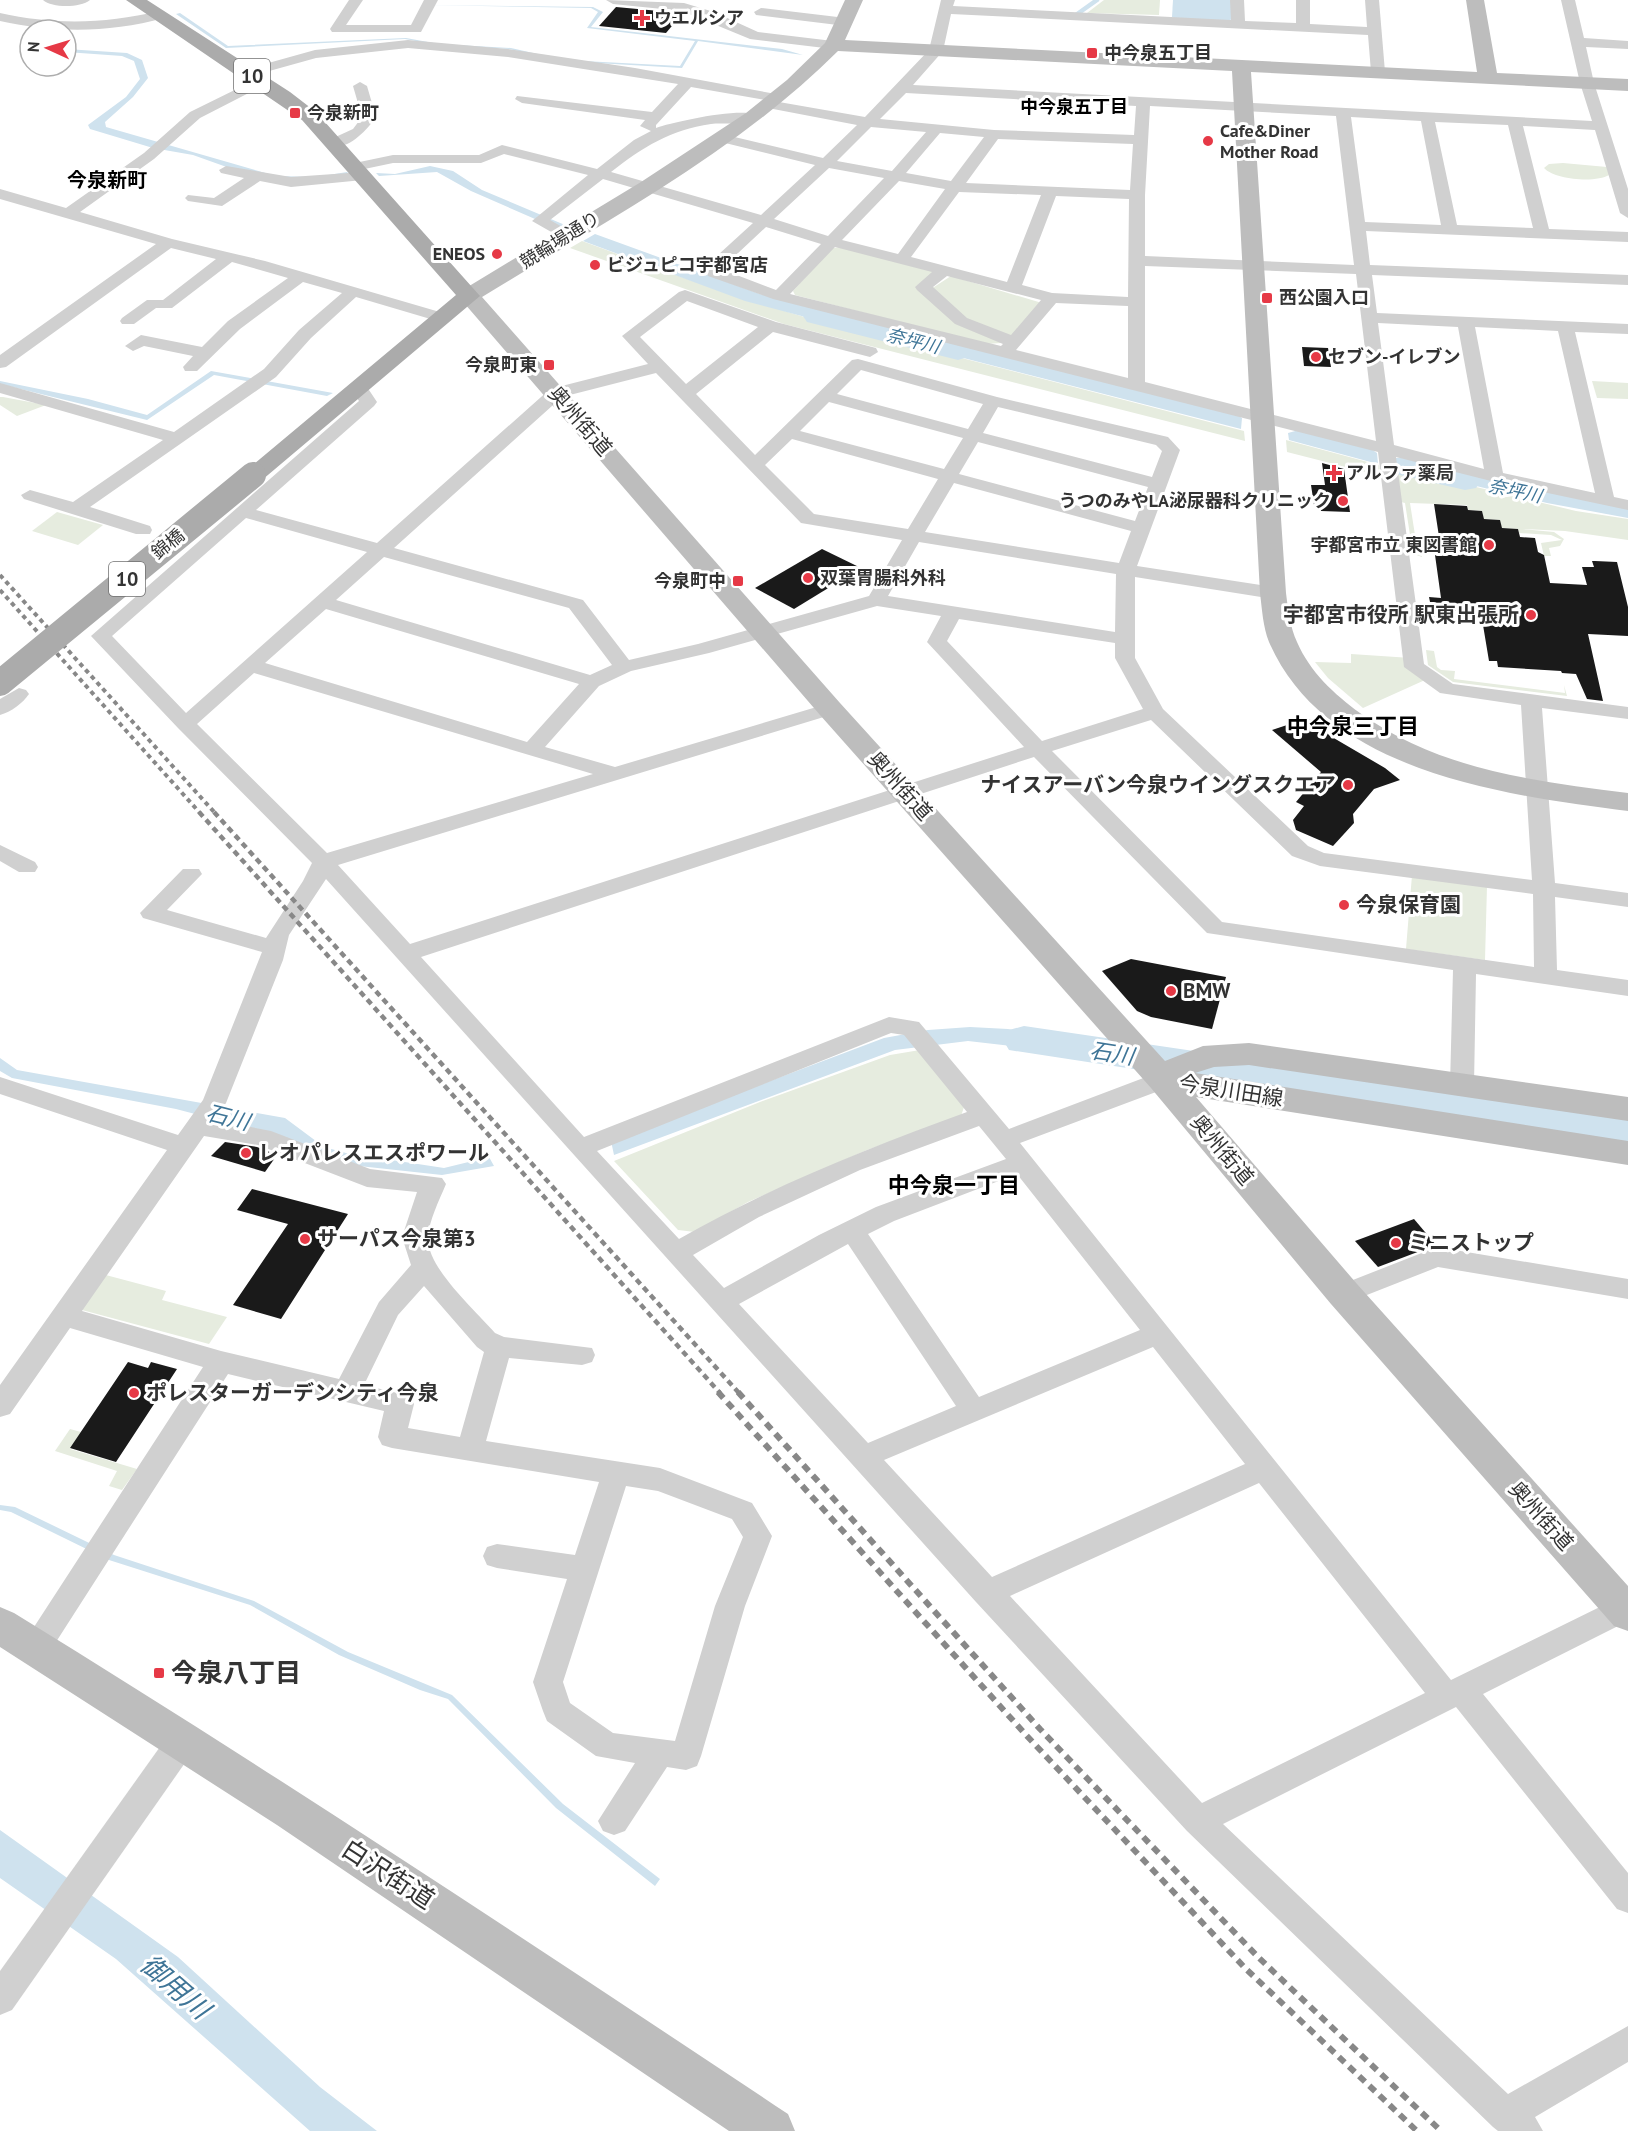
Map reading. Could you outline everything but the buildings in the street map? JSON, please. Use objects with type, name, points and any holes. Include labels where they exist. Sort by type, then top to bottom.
[{"type":"main road","name":"奥州街道","points":[[135,0],[254,77],[309,116],[469,296]]},
{"type":"main road","name":"競輪場通り","points":[[254,475],[469,296]]},
{"type":"main road","name":"錦橋","points":[[9,689],[254,475]]},
{"type":"street","points":[[50,0],[73,2],[83,0]]},
{"type":"street","points":[[356,0],[337,29],[416,29],[431,0]]},
{"type":"street","points":[[613,0],[677,6],[709,15],[755,36],[833,45],[1628,86]]},
{"type":"street","name":"競輪場通り","points":[[469,296],[648,186],[766,107],[833,45],[846,22],[854,0]]},
{"type":"street","points":[[1064,16],[1083,0]]},
{"type":"street","points":[[1237,0],[1238,24]]},
{"type":"street","points":[[1303,0],[1303,27]]},
{"type":"street","points":[[1372,0],[1378,72]]},
{"type":"street","points":[[1475,0],[1488,78]]},
{"type":"street","points":[[1568,0],[1587,83],[1628,213]]},
{"type":"street","points":[[1375,31],[1238,24],[1167,16],[1064,16],[947,5],[936,51],[902,89],[826,163],[713,268],[714,273],[779,296],[896,326],[1009,348],[1136,386],[1384,449],[1495,477],[1628,505]]},
{"type":"street","points":[[761,12],[846,22]]},
{"type":"street","points":[[0,17],[86,26],[130,24],[159,15]]},
{"type":"street","points":[[78,34],[86,26]]},
{"type":"street","points":[[1578,42],[1628,45]]},
{"type":"street","points":[[68,214],[149,156],[195,115],[254,77],[315,54],[408,44],[508,53],[688,82],[766,107],[867,122],[994,134],[1141,140]]},
{"type":"street","points":[[1241,65],[1273,593],[1278,625],[1292,658],[1307,681],[1335,707],[1376,736],[1430,761],[1467,775],[1536,789],[1628,802]]},
{"type":"street","points":[[661,131],[647,126],[688,82]]},
{"type":"street","points":[[334,143],[358,132],[369,117],[360,86]]},
{"type":"street","points":[[902,89],[1601,126]]},
{"type":"street","points":[[522,99],[654,117]]},
{"type":"street","points":[[1136,386],[1139,261],[1137,195],[1143,102]]},
{"type":"street","points":[[567,236],[540,221],[639,143],[661,131],[766,107]]},
{"type":"street","points":[[1342,112],[1414,667],[1447,689],[1628,713]]},
{"type":"street","points":[[1427,117],[1450,230]]},
{"type":"street","points":[[1514,121],[1542,234]]},
{"type":"street","points":[[779,296],[895,176],[937,128]]},
{"type":"street","points":[[902,259],[994,134]]},
{"type":"street","points":[[722,138],[826,163],[957,186],[1137,195]]},
{"type":"street","points":[[226,170],[291,182],[359,171],[393,159],[481,159],[502,149],[648,186],[832,242],[1052,298],[1138,302]]},
{"type":"street","points":[[193,198],[217,203],[255,177]]},
{"type":"street","points":[[1013,288],[1050,191]]},
{"type":"street","points":[[0,194],[168,243],[301,276],[444,318]]},
{"type":"street","points":[[1357,226],[1628,237]]},
{"type":"street","points":[[0,363],[168,243]]},
{"type":"street","points":[[128,321],[153,303],[166,305],[229,257]]},
{"type":"street","points":[[1139,261],[1628,280]]},
{"type":"street","points":[[945,270],[922,287],[941,301],[961,321],[1009,348]]},
{"type":"street","points":[[191,367],[234,325],[301,276]]},
{"type":"street","points":[[76,509],[270,373],[304,334],[354,291]]},
{"type":"street","points":[[1273,593],[1126,570],[912,536],[808,519],[630,336],[685,295],[993,401],[1162,441],[1171,450],[1126,570],[1125,658],[1155,712],[1300,851],[1320,859],[1628,900]]},
{"type":"street","name":"奥州街道","points":[[469,296],[830,709],[1162,1080],[1344,1294],[1626,1611]]},
{"type":"street","points":[[1009,348],[1052,298]]},
{"type":"street","points":[[1368,318],[1628,329]]},
{"type":"street","points":[[1466,322],[1495,477]]},
{"type":"street","points":[[685,394],[770,326]]},
{"type":"street","points":[[756,465],[896,326]]},
{"type":"street","points":[[1564,326],[1606,502]]},
{"type":"street","points":[[133,346],[141,340],[205,353]]},
{"type":"street","points":[[185,724],[378,549],[556,393],[658,367]]},
{"type":"street","points":[[0,388],[175,438]]},
{"type":"street","points":[[358,388],[368,402],[100,636],[323,862],[986,1593],[1198,1821],[1515,2123],[1628,2043]]},
{"type":"street","points":[[825,396],[1157,484]]},
{"type":"street","points":[[876,600],[993,401]]},
{"type":"street","points":[[788,433],[1140,528]]},
{"type":"street","points":[[30,495],[143,530]]},
{"type":"street","points":[[244,512],[576,604],[624,667]]},
{"type":"street","points":[[531,750],[592,682],[624,667],[763,632],[876,600],[1125,639]]},
{"type":"street","points":[[320,601],[592,682]]},
{"type":"street","points":[[953,612],[937,642],[1215,928],[1628,988]]},
{"type":"street","points":[[249,665],[617,774]]},
{"type":"street","points":[[0,709],[9,689]]},
{"type":"street","points":[[1530,700],[1544,889],[1546,976]]},
{"type":"street","points":[[0,1406],[214,1103],[275,948],[278,935],[314,882],[323,862],[830,709]]},
{"type":"street","points":[[405,954],[1155,712]]},
{"type":"street","points":[[0,852],[27,867]]},
{"type":"street","points":[[191,874],[151,913],[275,948]]},
{"type":"street","points":[[1462,1085],[1465,966]]},
{"type":"street","points":[[580,1148],[889,1025],[910,1028],[1004,1140],[1264,1468],[1628,1898]]},
{"type":"street","name":"今泉川田線","points":[[1162,1080],[1179,1065],[1200,1057],[1222,1053],[1249,1054],[1628,1109]]},
{"type":"street","points":[[1004,1140],[1162,1080]]},
{"type":"street","name":"今泉川田線","points":[[1162,1080],[1628,1153]]},
{"type":"street","points":[[0,1085],[185,1147]]},
{"type":"street","points":[[677,1252],[750,1210],[851,1164],[983,1115]]},
{"type":"street","points":[[199,1126],[262,1137],[367,1178],[433,1184],[414,1240],[424,1268],[486,1340],[499,1347],[582,1355]]},
{"type":"street","points":[[723,1301],[885,1214],[1022,1163]]},
{"type":"street","points":[[852,1230],[974,1411]]},
{"type":"street","points":[[1344,1294],[1437,1257],[1628,1289]]},
{"type":"street","points":[[346,1393],[388,1309],[424,1268]]},
{"type":"street","points":[[65,1316],[221,1362],[400,1404],[392,1437],[616,1472],[660,1480],[742,1511],[758,1536],[730,1606],[686,1756],[607,1746],[558,1711],[548,1682],[616,1472]]},
{"type":"street","points":[[863,1457],[1158,1334]]},
{"type":"street","points":[[470,1449],[499,1347]]},
{"type":"street","points":[[18,1636],[221,1362]]},
{"type":"street","points":[[986,1593],[1264,1468]]},
{"type":"street","points":[[496,1556],[585,1569]]},
{"type":"street","points":[[1198,1821],[1626,1611]]},
{"type":"street","name":"白沢街道","points":[[18,1636],[183,1740],[419,1894],[771,2131]]},
{"type":"street","points":[[0,1999],[183,1740]]},
{"type":"street","points":[[614,1821],[659,1753]]},
{"type":"shaded area","points":[[1104,0],[1160,0],[1159,15],[1087,13]]},
{"type":"shaded area","points":[[1549,164],[1607,167],[1609,175],[1595,179],[1566,178],[1544,168]]},
{"type":"shaded area","points":[[582,241],[796,315],[869,335],[880,325],[906,332],[896,341],[1244,431],[1245,441],[784,324],[570,248]]},
{"type":"shaded area","points":[[843,247],[936,271],[917,286],[1002,343],[985,344],[795,295],[793,291],[832,248]]},
{"type":"shaded area","points":[[951,276],[1042,303],[1010,339],[975,326],[931,289]]},
{"type":"shaded area","points":[[1592,381],[1628,383],[1628,399],[1597,398]]},
{"type":"shaded area","points":[[0,397],[46,405],[17,416],[0,405]]},
{"type":"shaded area","points":[[1286,440],[1379,465],[1381,476],[1287,452]]},
{"type":"shaded area","points":[[1397,468],[1576,511],[1628,519],[1628,540],[1565,531],[1522,529],[1554,532],[1564,539],[1560,546],[1549,548],[1551,556],[1544,556],[1541,543],[1562,540],[1551,535],[1519,533],[1518,529],[1502,528],[1499,520],[1484,519],[1482,511],[1468,510],[1467,505],[1410,503],[1417,548],[1421,549],[1422,557],[1413,554],[1405,503],[1401,502]]},
{"type":"shaded area","points":[[57,512],[103,525],[78,545],[32,531]]},
{"type":"shaded area","points":[[1426,650],[1434,651],[1437,667],[1441,670],[1455,671],[1454,679],[1565,693],[1564,685],[1567,696],[1453,682],[1428,665]]},
{"type":"shaded area","points":[[1351,654],[1411,658],[1425,680],[1363,708],[1328,678],[1315,662],[1351,663]]},
{"type":"shaded area","points":[[1412,875],[1487,886],[1485,960],[1406,949]]},
{"type":"shaded area","points":[[920,1050],[965,1104],[961,1116],[867,1150],[748,1202],[695,1232],[678,1230],[614,1161],[760,1102],[890,1055]]},
{"type":"shaded area","points":[[102,1274],[166,1291],[162,1300],[227,1317],[209,1344],[82,1310]]},
{"type":"shaded area","points":[[70,1429],[81,1432],[70,1449],[137,1469],[122,1490],[109,1486],[117,1471],[55,1451]]},
{"type":"water","points":[[1173,0],[1232,0],[1233,19],[1224,22],[1179,20],[1172,17]]},
{"type":"water","points":[[423,5],[593,7],[603,12],[591,27],[782,49],[803,55],[698,41],[682,68],[562,61],[509,49],[437,45],[405,39],[226,48],[176,14],[180,13],[228,46],[406,38],[439,44],[511,48],[564,60],[680,66],[695,41],[587,28],[598,12],[591,8]]},
{"type":"water","points":[[78,50],[127,53],[142,60],[148,78],[133,97],[105,122],[106,127],[276,176],[316,177],[347,172],[350,175],[299,181],[235,170],[193,155],[153,148],[90,129],[88,125],[126,97],[140,79],[134,61],[122,56],[78,53]]},
{"type":"water","points":[[430,166],[453,171],[482,190],[565,225],[558,229],[471,191],[437,172],[379,176],[376,173],[395,174]]},
{"type":"water","points":[[595,234],[760,294],[878,325],[869,334],[745,301],[583,241]]},
{"type":"water","points":[[906,332],[1237,415],[1242,418],[1241,429],[897,341]]},
{"type":"water","points":[[211,371],[333,393],[327,396],[214,375],[147,420],[0,384],[0,381],[88,399],[147,415]]},
{"type":"water","points":[[1299,430],[1371,449],[1377,453],[1378,464],[1289,440],[1288,433]]},
{"type":"water","points":[[1409,458],[1628,508],[1628,518],[1547,503],[1410,470]]},
{"type":"water","points":[[970,1027],[1008,1029],[1081,1041],[1079,1054],[968,1041],[895,1050],[614,1155],[611,1141],[884,1038],[928,1030]]},
{"type":"water","points":[[0,1058],[17,1070],[285,1118],[324,1147],[346,1153],[444,1168],[489,1157],[494,1166],[442,1175],[359,1166],[275,1135],[176,1109],[12,1078],[0,1071]]},
{"type":"water","points":[[1486,1102],[1628,1123],[1628,1137],[1486,1116]]},
{"type":"water","points":[[0,1505],[15,1507],[114,1555],[254,1601],[348,1652],[452,1695],[563,1804],[660,1879],[655,1886],[556,1808],[448,1699],[420,1690],[339,1655],[250,1605],[109,1560],[11,1512],[0,1510]]},
{"type":"water","name":"御用川","points":[[0,1830],[178,1957],[320,2087],[377,2131],[310,2131],[116,1959],[0,1878]]},
{"type":"waterway","points":[[1073,17],[1097,0]]},
{"type":"waterway","name":"奈坪川","points":[[817,316],[958,351]]},
{"type":"waterway","name":"奈坪川","points":[[1402,466],[1465,481]]},
{"type":"waterway","name":"石川","points":[[1024,1040],[1628,1130]]},
{"type":"railway","points":[[0,575],[215,813]]},
{"type":"railway","points":[[0,590],[200,813]]},
{"type":"railway","points":[[199,812],[720,1393]]},
{"type":"railway","points":[[214,812],[739,1393]]},
{"type":"railway","points":[[718,1392],[1026,1735],[1245,1968],[1417,2131]]},
{"type":"railway","points":[[738,1392],[1040,1729],[1258,1957],[1441,2131]]},
{"type":"place","name":"ウエルシア","points":[[642,18]]},
{"type":"place","name":"中今泉五丁目","points":[[1092,53]]},
{"type":"place","name":"今泉新町","points":[[295,113]]},
{"type":"place","name":"Cafe&Diner Mother Road","points":[[1208,141]]},
{"type":"place","name":"ENEOS","points":[[497,254]]},
{"type":"place","name":"ビジュピコ宇都宮店","points":[[595,265]]},
{"type":"place","name":"西公園入口","points":[[1267,298]]},
{"type":"place","name":"セブン-イレブン","points":[[1316,357]]},
{"type":"place","name":"今泉町東","points":[[549,365]]},
{"type":"place","name":"アルファ薬局","points":[[1334,473]]},
{"type":"place","name":"うつのみやLA泌尿器科クリニック","points":[[1343,501]]},
{"type":"place","name":"宇都宮市立 東図書館","points":[[1489,545]]},
{"type":"place","name":"双葉胃腸科外科","points":[[808,578]]},
{"type":"place","name":"今泉町中","points":[[738,581]]},
{"type":"place","name":"宇都宮市役所 駅東出張所","points":[[1531,615]]},
{"type":"place","name":"ナイスアーバン今泉ウイングスクエア","points":[[1348,785]]},
{"type":"place","name":"今泉保育園","points":[[1344,905]]},
{"type":"place","name":"BMW","points":[[1171,991]]},
{"type":"place","name":"レオパレスエスポワール","points":[[246,1153]]},
{"type":"place","name":"サーパス今泉第3","points":[[305,1239]]},
{"type":"place","name":"ミニストップ","points":[[1396,1243]]},
{"type":"place","name":"ポレスターガーデンシティ今泉","points":[[134,1393]]},
{"type":"place","name":"今泉八丁目","points":[[159,1673]]},
{"type":"district","name":"中今泉五丁目","points":[[1074,107]]},
{"type":"district","name":"今泉新町","points":[[107,180]]},
{"type":"district","name":"中今泉三丁目","points":[[1353,726]]},
{"type":"district","name":"中今泉一丁目","points":[[954,1185]]}]
